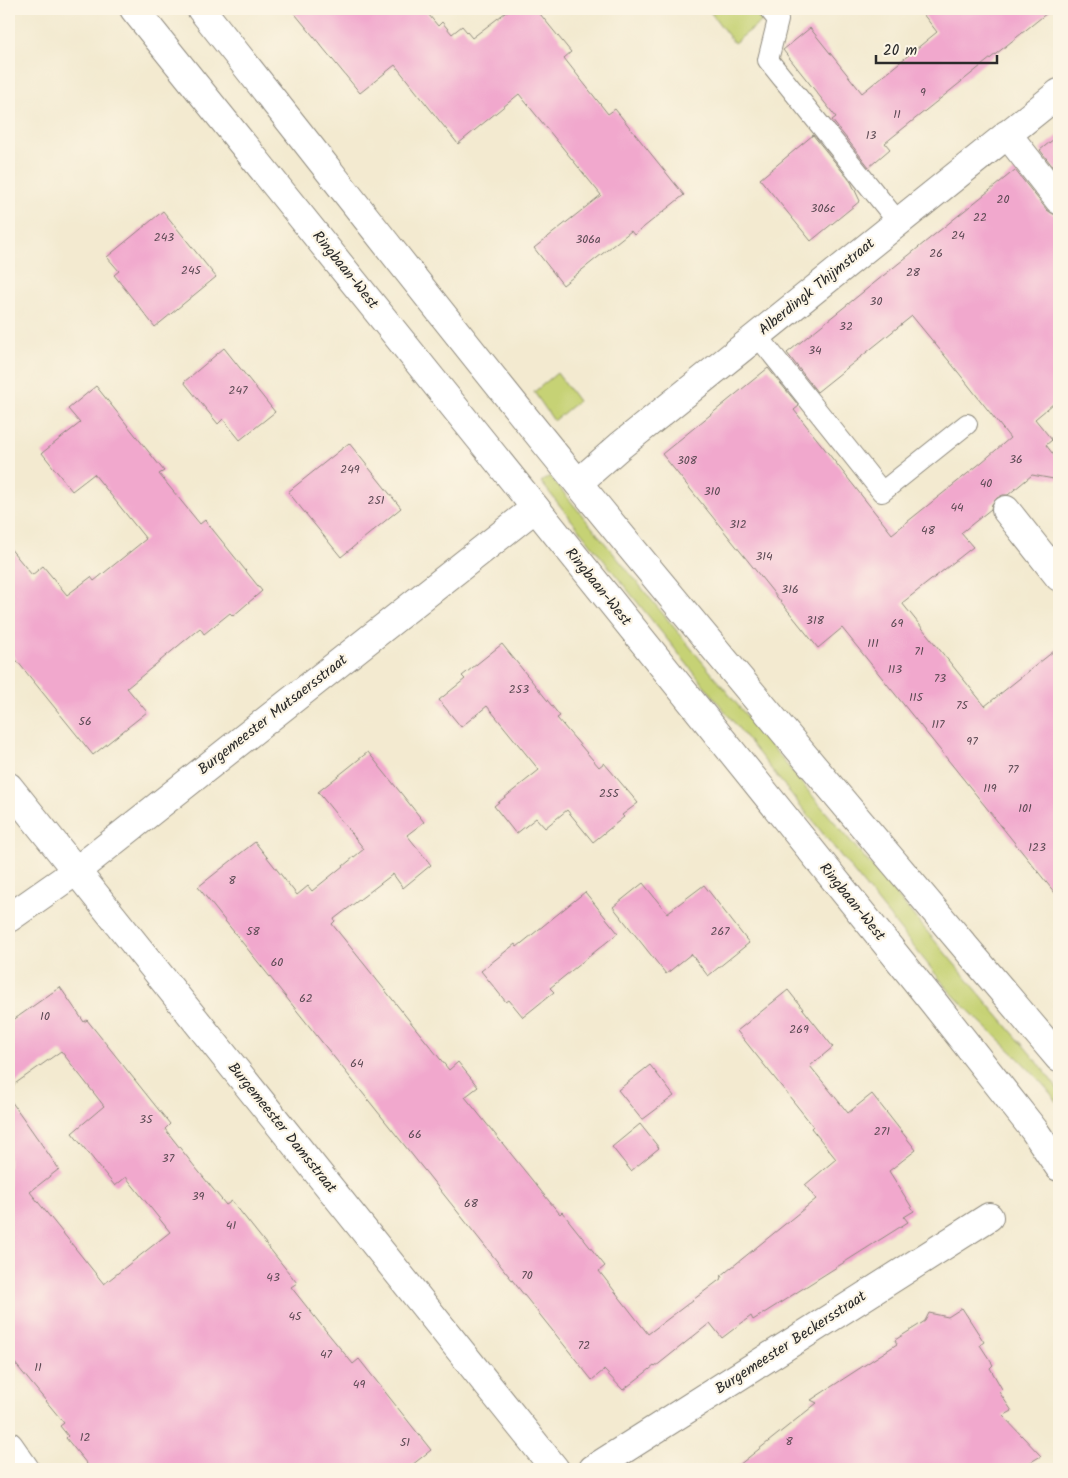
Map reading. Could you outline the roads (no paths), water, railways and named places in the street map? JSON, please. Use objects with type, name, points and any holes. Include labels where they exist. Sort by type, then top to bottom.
[{"type":"street","name":"Ringbaan-West","points":[[134,9],[940,1011],[1034,1130],[1059,1167]]},
{"type":"street","points":[[201,9],[349,198],[578,483],[827,783],[1059,1058]]},
{"type":"street","name":"Alberdingk Thijmstraat","points":[[578,483],[620,446],[757,335],[1059,94]]},
{"type":"street","points":[[1007,134],[1059,200]]},
{"type":"street","name":"Burgemeester Mutsaersstraat","points":[[9,918],[76,871],[535,508]]},
{"type":"street","points":[[1006,510],[1059,577]]},
{"type":"street","name":"Burgemeester Damsstraat","points":[[9,787],[555,1469]]},
{"type":"street","name":"Burgemeester Beckersstraat","points":[[594,1469],[989,1217]]},
{"type":"street","points":[[9,1446],[25,1469]]},
{"type":"lane","points":[[769,9],[778,20],[768,60],[898,222]]},
{"type":"lane","points":[[757,335],[882,492],[967,424]]}]
